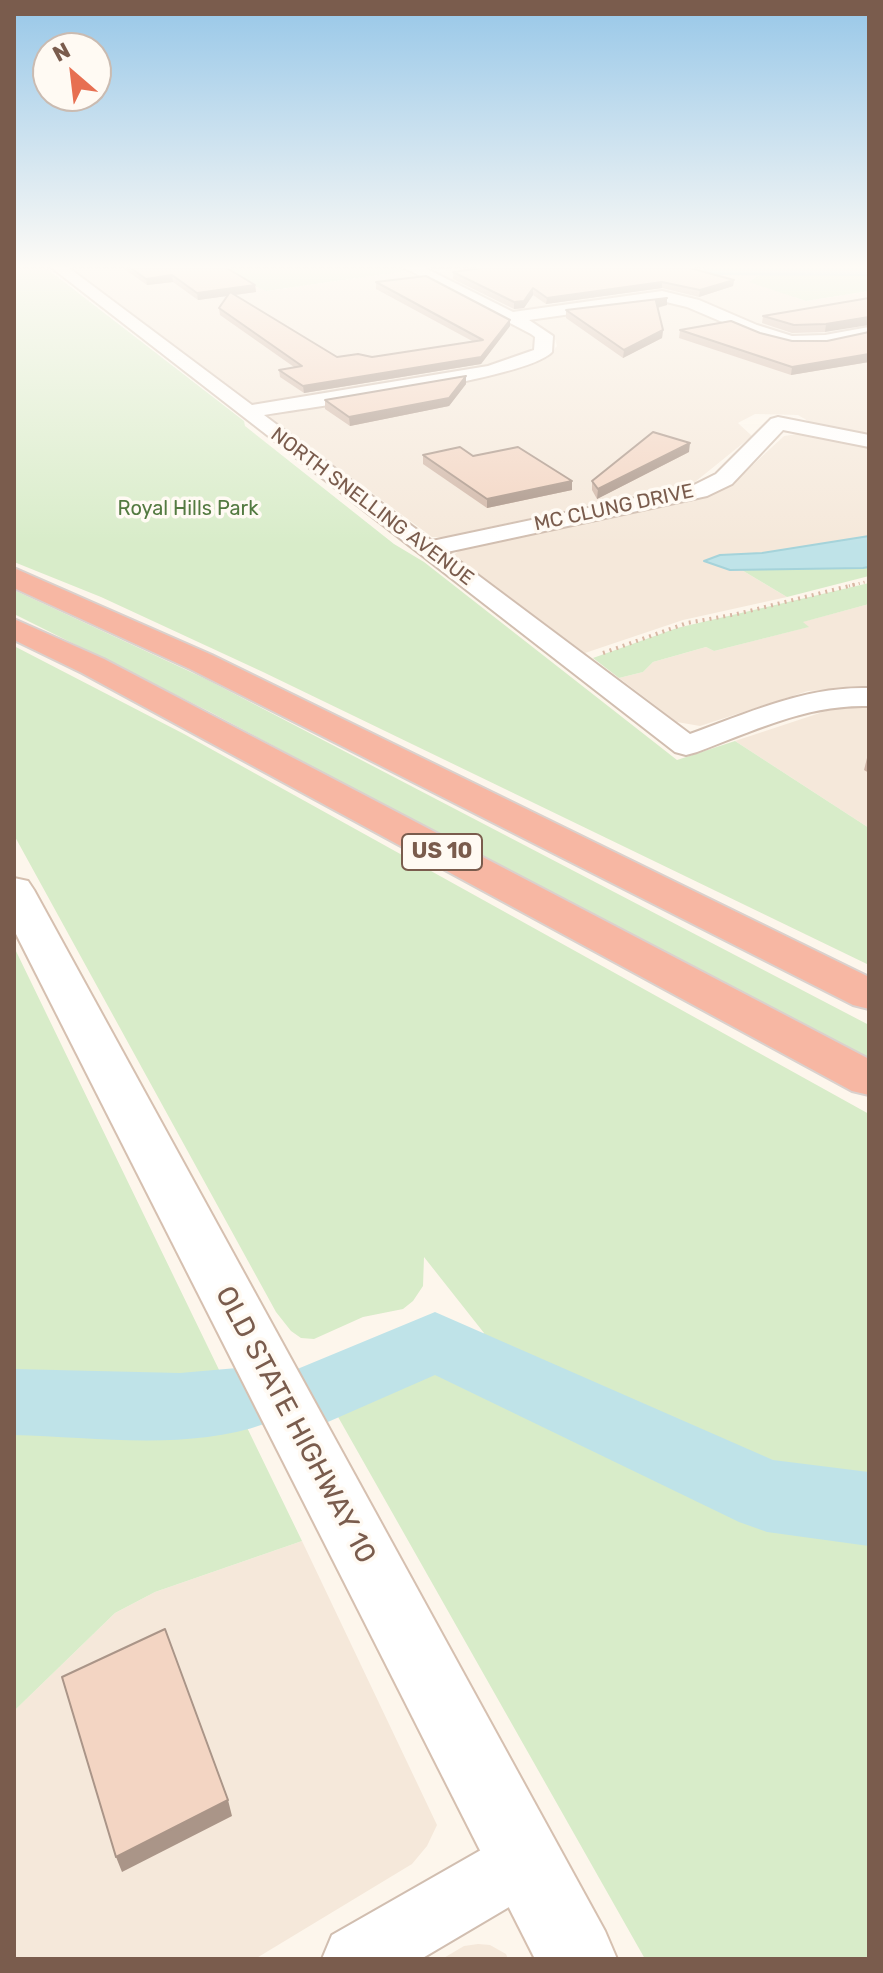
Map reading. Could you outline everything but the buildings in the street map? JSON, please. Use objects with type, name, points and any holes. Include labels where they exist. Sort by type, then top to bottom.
[{"type":"highway","name":"US 10","points":[[14,577],[201,662],[869,995]]},
{"type":"highway","name":"US 10","points":[[14,628],[93,666],[869,1079]]},
{"type":"street","name":"NORTH SNELLING AVENUE","points":[[179,360],[686,746],[817,700],[841,696],[869,697]]},
{"type":"street","points":[[247,412],[505,368],[524,360]]},
{"type":"street","name":"MC CLUNG DRIVE","points":[[426,549],[699,491],[724,479],[778,423],[869,441]]},
{"type":"street","name":"OLD STATE HIGHWAY 10","points":[[16,899],[577,1959]]},
{"type":"street","points":[[356,1959],[525,1861]]},
{"type":"path","points":[[571,660],[603,653],[687,623],[737,614],[869,581]]},
{"type":"shaded area","points":[[195,360],[513,360],[502,364],[255,405]]},
{"type":"shaded area","points":[[542,360],[869,360],[869,437],[818,427],[798,415],[755,414],[738,423],[752,436],[695,482],[445,537],[432,537],[269,417],[275,412],[521,369]]},
{"type":"shaded area","points":[[797,434],[869,447],[869,536],[762,553],[720,555],[730,570],[740,569],[787,597],[683,620],[585,653],[453,556],[460,549],[718,491],[731,485],[784,436]]},
{"type":"shaded area","points":[[869,604],[869,688],[808,691],[700,726],[677,722],[619,678],[643,672],[653,662],[706,647],[714,651],[808,627],[802,622]]},
{"type":"shaded area","points":[[835,708],[869,708],[869,828],[735,741]]},
{"type":"shaded area","points":[[302,1541],[437,1825],[427,1846],[412,1864],[255,1959],[14,1959],[14,1711],[115,1613],[155,1592]]},
{"type":"shaded area","points":[[490,1945],[506,1954],[508,1959],[442,1959],[464,1946]]},
{"type":"green space","name":"Royal Hills Park","points":[[14,360],[165,360],[394,544],[424,562],[677,760],[735,741],[869,828],[869,965],[263,672],[101,597],[14,562]]},
{"type":"green space","points":[[869,567],[869,576],[787,597],[740,569]]},
{"type":"green space","points":[[869,583],[869,604],[803,622],[809,627],[714,651],[706,647],[653,662],[643,672],[619,678],[593,658],[677,628]]},
{"type":"green space","points":[[14,590],[206,679],[869,1025],[869,1063],[210,712],[14,614]]},
{"type":"green space","points":[[14,646],[184,734],[869,1114],[869,1959],[645,1959],[316,1378],[328,1363],[338,1357],[385,1343],[415,1346],[447,1362],[484,1333],[424,1257],[423,1286],[403,1309],[363,1317],[314,1339],[301,1338],[291,1331],[276,1312],[14,835]]},
{"type":"green space","points":[[14,947],[302,1541],[155,1592],[115,1613],[14,1711]]},
{"type":"water","points":[[869,536],[869,567],[863,568],[730,570],[704,561],[720,555],[762,553]]},
{"type":"waterway","points":[[321,1393],[435,1342],[767,1496],[869,1509]]},
{"type":"waterway","points":[[14,1402],[180,1406],[237,1401]]}]
